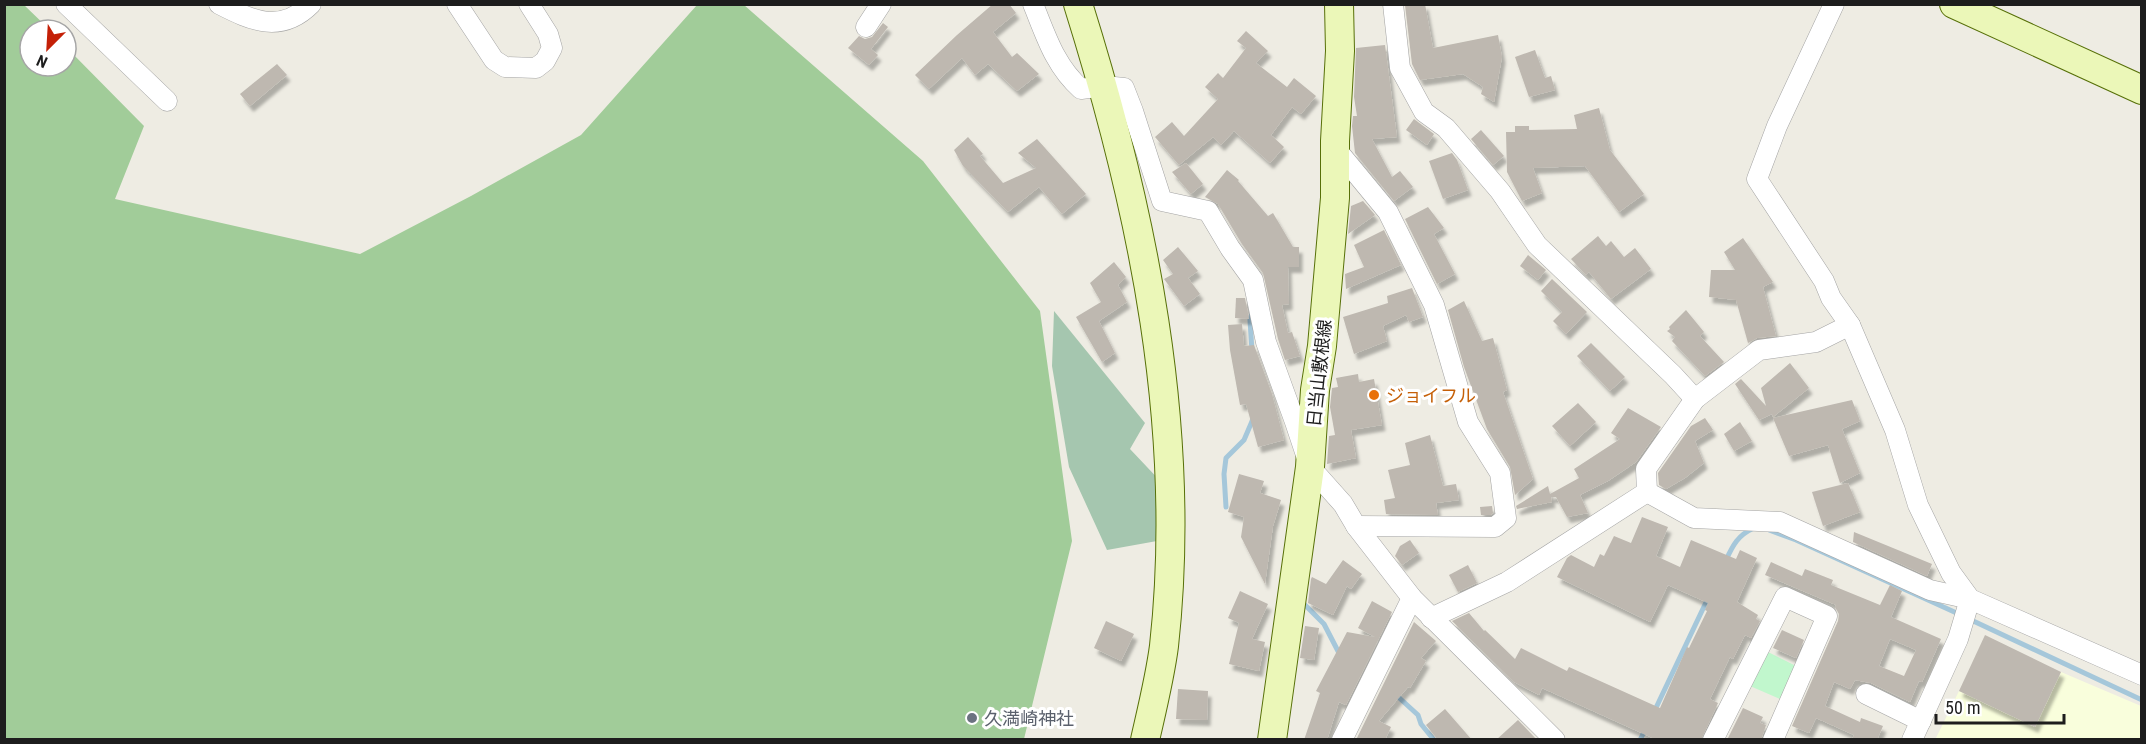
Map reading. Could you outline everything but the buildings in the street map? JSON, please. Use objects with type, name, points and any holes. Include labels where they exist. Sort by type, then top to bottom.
[{"type":"street","points":[[66,4],[167,101]]},
{"type":"street","points":[[219,4],[244,16],[264,22],[281,22],[301,14],[311,4]]},
{"type":"street","points":[[458,4],[494,60],[505,67],[521,69],[536,68],[545,61],[552,48],[548,34],[529,4]]},
{"type":"street","points":[[866,27],[881,4]]},
{"type":"street","points":[[1033,4],[1051,48],[1067,77],[1081,90],[1104,86],[1124,88],[1162,201],[1208,211],[1253,280],[1266,342],[1310,466],[1342,504],[1356,526],[1412,598],[1555,740]]},
{"type":"street","points":[[1078,4],[1104,86],[1147,274],[1166,398],[1170,489],[1170,571],[1164,648],[1145,740]]},
{"type":"street","name":"日当山敷根線","points":[[1272,740],[1310,466],[1334,210],[1340,51],[1339,4]]},
{"type":"street","points":[[1393,4],[1400,68],[1424,112],[1446,128],[1500,191],[1537,245],[1673,375],[1695,399]]},
{"type":"street","points":[[1834,4],[1777,126],[1757,179],[1850,325],[1895,430],[1918,505],[1951,573],[1970,599]]},
{"type":"street","points":[[1954,4],[2142,90]]},
{"type":"street","points":[[1336,149],[1388,212],[1434,305],[1468,422],[1500,473],[1506,518],[1495,527],[1356,526]]},
{"type":"street","points":[[1647,492],[1646,469],[1695,399],[1759,350],[1816,342],[1850,325]]},
{"type":"street","points":[[1647,492],[1694,518],[1780,522],[1930,590],[1970,599],[2142,675]]},
{"type":"street","points":[[1431,618],[1507,582],[1647,492]]},
{"type":"street","points":[[1713,740],[1785,597],[1827,616],[1773,740]]},
{"type":"street","points":[[1342,740],[1412,598]]},
{"type":"street","points":[[1912,740],[1958,639],[1970,599]]},
{"type":"street","points":[[1866,694],[1921,721]]},
{"type":"shaded area","points":[[1054,311],[1145,423],[1130,449],[1164,485],[1157,541],[1107,550],[1069,467],[1052,366]]},
{"type":"shaded area","points":[[2061,672],[2141,706],[2141,739],[1935,740],[1959,691],[2035,727]]},
{"type":"green space","points":[[4,5],[24,5],[38,18],[18,18],[18,78],[78,78],[78,59],[144,126],[115,199],[360,254],[581,135],[697,5],[744,5],[923,161],[1040,311],[1072,541],[1024,739],[5,739]]},
{"type":"green space","points":[[1766,651],[1796,666],[1780,699],[1750,686]]},
{"type":"waterway","points":[[1252,351],[1250,320],[1253,310]]},
{"type":"waterway","points":[[1226,507],[1224,474],[1226,458],[1244,440],[1253,419]]},
{"type":"waterway","points":[[1726,560],[1737,541],[1754,528]]},
{"type":"waterway","points":[[1769,530],[1961,615]]},
{"type":"waterway","points":[[1654,712],[1709,596]]},
{"type":"waterway","points":[[1304,604],[1324,624],[1340,655]]},
{"type":"waterway","points":[[1969,619],[2142,700]]},
{"type":"waterway","points":[[1395,694],[1418,715],[1421,724],[1434,740]]},
{"type":"waterway","points":[[1640,740],[1646,728]]},
{"type":"place","name":"ジョイフル","points":[[1374,395]]},
{"type":"place","name":"久満崎神社","points":[[972,718]]}]
